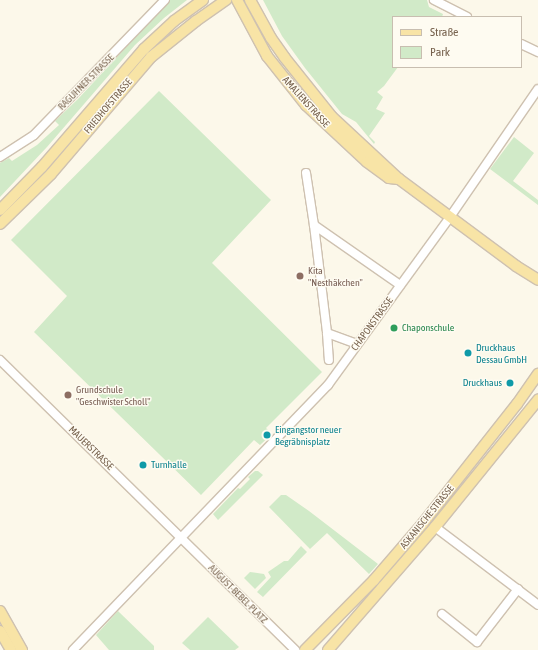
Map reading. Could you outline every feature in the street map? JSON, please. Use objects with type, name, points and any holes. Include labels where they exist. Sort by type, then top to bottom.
[{"type":"main road","name":"FRIEDHOFSTRASSE","points":[[0,210],[42,167],[144,49],[174,21],[203,0]]},
{"type":"main road","name":"FRIEDHOFSTRASSE","points":[[1,222],[51,174],[151,57],[184,30],[226,0]]},
{"type":"main road","name":"AMALIENSTRASSE","points":[[237,0],[267,56],[302,101],[367,162],[389,178],[399,179]]},
{"type":"main road","name":"AMALIENSTRASSE","points":[[250,0],[271,38],[315,98],[332,117],[399,179],[538,280]]},
{"type":"main road","name":"ASKANISCHE STRASSE","points":[[305,650],[374,580],[423,523],[517,404],[538,374]]},
{"type":"main road","name":"ASKANISCHE STRASSE","points":[[328,650],[434,527],[538,400]]},
{"type":"main road","points":[[0,611],[22,650]]},
{"type":"main road","points":[[0,631],[10,650]]},
{"type":"street","name":"RAGUHNER STRASSE","points":[[0,157],[34,135],[165,0]]},
{"type":"street","points":[[434,0],[465,16]]},
{"type":"street","points":[[522,44],[538,52]]},
{"type":"street","name":"CHAPONSTRASSE","points":[[73,650],[326,387],[450,217],[538,90]]},
{"type":"street","points":[[306,173],[314,224],[329,360]]},
{"type":"street","points":[[314,224],[400,285]]},
{"type":"street","points":[[327,334],[357,344]]},
{"type":"street","name":"MAUERSTRASSE","points":[[0,360],[181,537]]},
{"type":"street","points":[[434,527],[538,605]]},
{"type":"street","name":"AUGUST-BEBEL-PLATZ","points":[[181,537],[295,650]]},
{"type":"street","points":[[442,614],[477,642],[518,589]]},
{"type":"green space","points":[[170,0],[187,0],[164,18],[135,45],[47,147],[0,197],[0,163],[9,158],[12,161],[37,145],[59,125],[55,121],[78,99]]},
{"type":"green space","points":[[263,0],[427,0],[429,7],[443,14],[442,16],[392,16],[392,68],[397,68],[384,86],[377,92],[383,97],[376,109],[385,113],[369,136],[375,142],[374,144],[356,122],[342,114],[305,68],[282,36]]},
{"type":"green space","points":[[136,64],[138,65],[48,171],[15,205],[13,203]]},
{"type":"green space","points":[[159,91],[271,200],[212,263],[322,372],[266,428],[272,434],[260,445],[254,440],[201,495],[34,332],[67,296],[11,240]]},
{"type":"green space","points":[[514,137],[534,153],[513,181],[538,200],[538,205],[490,169]]},
{"type":"green space","points":[[255,471],[258,471],[263,475],[218,520],[213,514],[238,488],[240,489],[250,479],[248,477]]},
{"type":"green space","points":[[281,495],[286,495],[309,511],[378,564],[369,574],[327,533],[310,549],[269,507]]},
{"type":"green space","points":[[301,546],[307,552],[263,597],[257,592],[271,577],[268,572],[284,561],[288,561]]},
{"type":"green space","points":[[250,572],[264,574],[266,578],[255,589],[244,578]]},
{"type":"green space","points":[[118,611],[154,646],[154,650],[109,650],[96,635]]},
{"type":"green space","points":[[208,617],[239,647],[235,650],[190,650],[182,643]]},
{"type":"place","name":"Kita \"Nesthäkchen\"","points":[[300,276]]},
{"type":"place","name":"Chaponschule","points":[[394,328]]},
{"type":"place","name":"Druckhaus Dessau GmbH","points":[[468,353]]},
{"type":"place","name":"Druckhaus","points":[[510,383]]},
{"type":"place","name":"Grundschule \"Geschwister Scholl\"","points":[[68,395]]},
{"type":"place","name":"Eingangstor neuer Begräbnisplatz","points":[[267,435]]},
{"type":"place","name":"Turnhalle","points":[[143,465]]}]
